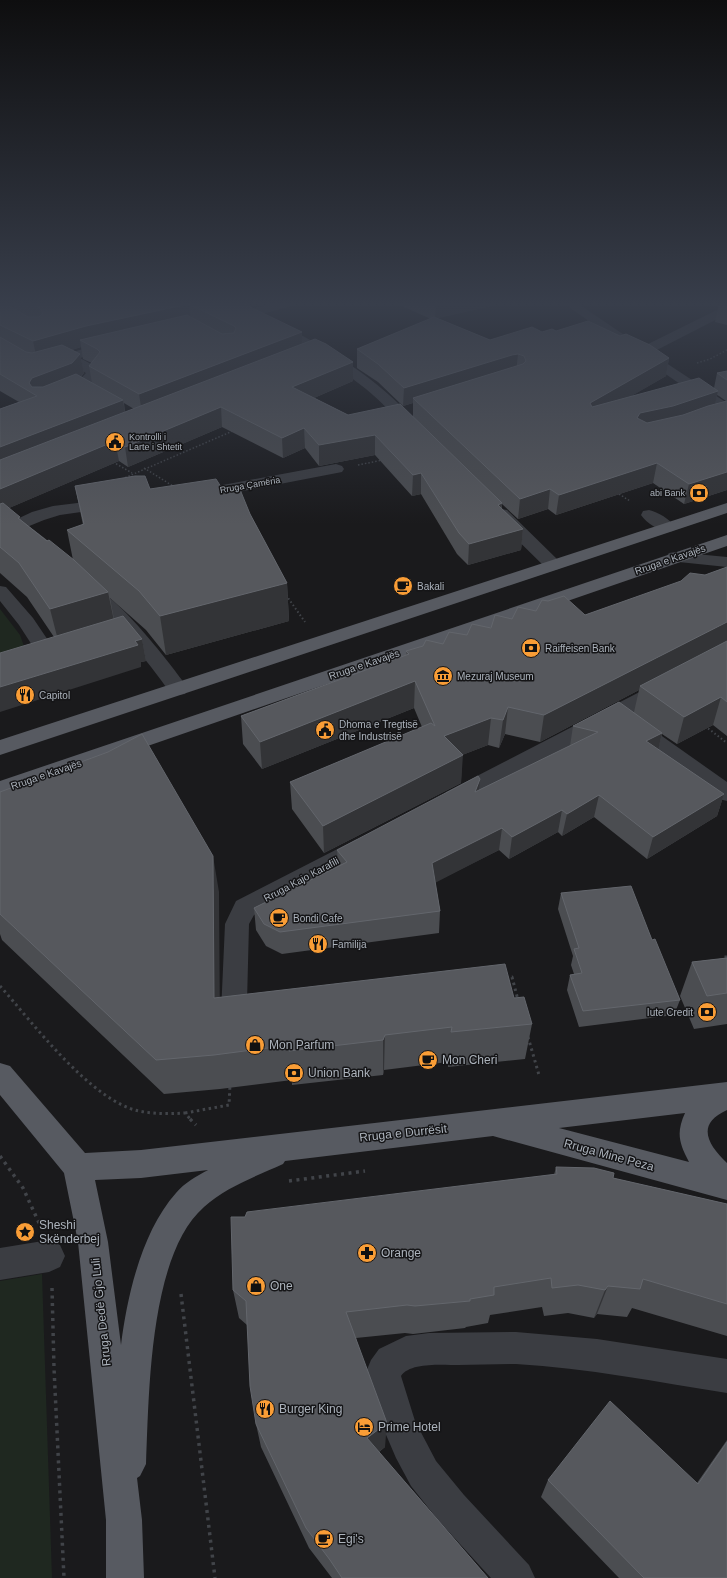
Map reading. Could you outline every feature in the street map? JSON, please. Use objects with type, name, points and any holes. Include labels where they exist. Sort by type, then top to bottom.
[{"type":"main road","points":[[0,748],[727,508]]},
{"type":"main road","points":[[644,535],[675,557]]},
{"type":"main road","name":"Rruga e Kavajës","points":[[0,789],[727,540]]},
{"type":"main road","points":[[0,795],[34,778]]},
{"type":"main road","name":"Rruga Dedë Gjo Luli","points":[[0,1075],[78,1167],[93,1242],[124,1520],[125,1578]]},
{"type":"main road","points":[[727,1096],[710,1103],[698,1116],[693,1131],[696,1145],[708,1164],[727,1182]]},
{"type":"main road","name":"Rruga e Durrësit","points":[[78,1167],[141,1164],[727,1096]]},
{"type":"main road","name":"Rruga Mine Peza","points":[[491,1123],[727,1186]]},
{"type":"main road","points":[[124,1520],[134,1373],[141,1321],[148,1284],[170,1228],[186,1203],[203,1189],[288,1146]]},
{"type":"street","points":[[49,400],[81,388],[91,377]]},
{"type":"street","points":[[358,377],[406,412],[421,435]]},
{"type":"street","points":[[680,377],[727,411]]},
{"type":"street","points":[[81,388],[95,395]]},
{"type":"street","points":[[712,416],[727,411]]},
{"type":"street","name":"Rruga Çamëria","points":[[185,497],[336,469]]},
{"type":"street","points":[[9,529],[38,516],[59,510],[123,502]]},
{"type":"street","points":[[493,506],[553,565]]},
{"type":"street","points":[[649,515],[667,528]]},
{"type":"street","points":[[675,557],[727,562]]},
{"type":"street","points":[[77,580],[132,629],[159,662],[178,689]]},
{"type":"street","points":[[0,591],[11,601],[56,653],[28,661]]},
{"type":"street","points":[[109,636],[132,629]]},
{"type":"street","points":[[433,809],[680,679]]},
{"type":"street","points":[[616,714],[727,793]]},
{"type":"street","name":"Rruga Kajo Karafili","points":[[265,1009],[234,1013],[237,924],[246,908],[378,838]]},
{"type":"street","points":[[0,1264],[49,1256]]},
{"type":"street","points":[[516,1578],[429,1482],[413,1455],[386,1389],[383,1372],[391,1361],[406,1352],[429,1349],[516,1348],[597,1356],[727,1376]]},
{"type":"path","points":[[83,506],[110,485],[132,473],[238,429]]},
{"type":"path","points":[[108,458],[132,473]]},
{"type":"path","points":[[336,469],[383,460]]},
{"type":"path","points":[[144,468],[185,497]]},
{"type":"path","points":[[619,494],[634,504]]},
{"type":"path","points":[[285,594],[309,627]]},
{"type":"path","points":[[704,725],[727,743]]},
{"type":"path","points":[[727,957],[724,957],[727,965]]},
{"type":"path","points":[[504,978],[512,977],[520,1007]]},
{"type":"path","points":[[0,986],[74,1070],[111,1099],[138,1111],[162,1114],[184,1113],[229,1105],[231,1082]]},
{"type":"path","points":[[526,1030],[539,1075]]},
{"type":"path","points":[[184,1113],[224,1154]]},
{"type":"path","points":[[0,1156],[24,1188],[46,1242],[52,1271],[54,1368],[64,1578]]},
{"type":"path","points":[[282,1182],[369,1170]]},
{"type":"path","points":[[181,1290],[215,1578]]},
{"type":"shaded area","points":[[0,609],[20,635],[25,649],[0,656]]},
{"type":"shaded area","points":[[42,1274],[52,1578],[0,1578],[0,1281]]},
{"type":"building","points":[[4,377],[36,377],[32,378],[29,383],[32,387],[43,387],[69,377],[81,377],[123,400],[0,447],[0,409],[37,396]]},
{"type":"building","points":[[108,377],[185,377],[139,394]]},
{"type":"building","points":[[217,377],[317,377],[292,387],[348,415],[400,404],[502,503],[498,505],[523,529],[469,544],[459,533],[421,473],[413,475],[375,435],[319,445],[304,428],[282,438],[221,407],[125,447],[115,441],[0,489],[0,460]]},
{"type":"building","points":[[392,377],[441,377],[404,388]]},
{"type":"building","points":[[482,377],[636,377],[590,403],[592,407],[699,378],[718,391],[673,406],[640,413],[637,418],[647,423],[683,415],[727,401],[727,472],[689,484],[657,463],[559,495],[550,489],[520,499],[413,398]]},
{"type":"building","points":[[135,476],[145,476],[150,489],[216,479],[223,490],[239,487],[250,514],[287,583],[160,616],[139,591],[67,530],[84,524],[75,486]]},
{"type":"building","points":[[3,503],[20,517],[18,518],[74,560],[108,592],[50,609],[19,563],[0,547],[0,504]]},
{"type":"building","points":[[727,567],[727,622],[544,715],[508,707],[503,720],[491,718],[444,736],[463,755],[323,826],[290,782],[431,723],[435,726],[415,681],[260,742],[241,716],[409,654],[406,651],[423,646],[426,640],[443,644],[449,632],[467,635],[472,624],[491,628],[495,615],[512,619],[518,607],[536,611],[542,600],[548,601],[564,596],[585,615],[681,581],[690,573],[705,575]]},
{"type":"building","points":[[123,616],[142,639],[135,641],[138,645],[0,687],[0,653]]},
{"type":"building","points":[[727,641],[727,702],[721,697],[684,717],[640,686]]},
{"type":"building","points":[[619,702],[662,733],[646,741],[724,794],[653,837],[599,795],[567,814],[562,810],[512,837],[502,828],[432,863],[440,911],[280,932],[264,924],[254,908],[347,862],[337,850],[478,776],[480,779],[475,792],[598,732],[573,726]]},
{"type":"building","points":[[142,734],[213,856],[214,998],[505,964],[514,998],[524,997],[532,1024],[451,1032],[452,1027],[385,1035],[383,1040],[289,1051],[291,1045],[214,1055],[156,1060],[0,914],[0,792],[108,752]]},
{"type":"building","points":[[631,886],[652,940],[655,939],[680,1000],[583,1011],[570,975],[582,973],[574,949],[579,948],[561,893]]},
{"type":"building","points":[[727,958],[727,993],[707,996],[692,962]]},
{"type":"building","points":[[556,1167],[594,1168],[614,1173],[613,1178],[727,1204],[727,1304],[643,1279],[640,1289],[608,1286],[605,1290],[578,1285],[552,1288],[551,1278],[494,1287],[494,1295],[470,1299],[470,1301],[415,1306],[407,1305],[346,1312],[387,1423],[367,1438],[488,1578],[342,1578],[306,1528],[256,1424],[250,1386],[246,1301],[233,1290],[231,1217],[245,1217],[247,1212],[557,1174]]},
{"type":"building","points":[[610,1401],[698,1484],[727,1442],[727,1578],[644,1578],[548,1480]]},
{"type":"place","name":"Kontrolli i Larte i Shtetit","points":[[115,442]]},
{"type":"place","name":"abi Bank","points":[[699,493]]},
{"type":"place","name":"Bakali","points":[[403,586]]},
{"type":"place","name":"Raiffeisen Bank","points":[[531,648]]},
{"type":"place","name":"Mezuraj Museum","points":[[443,676]]},
{"type":"place","name":"Capitol","points":[[25,695]]},
{"type":"place","name":"Dhoma e Tregtisë dhe Industrisë","points":[[325,730]]},
{"type":"place","name":"Bondi Cafe","points":[[279,918]]},
{"type":"place","name":"Familija","points":[[318,944]]},
{"type":"place","name":"Iute Credit","points":[[707,1012]]},
{"type":"place","name":"Mon Parfum","points":[[255,1045]]},
{"type":"place","name":"Mon Cheri","points":[[428,1060]]},
{"type":"place","name":"Union Bank","points":[[294,1073]]},
{"type":"place","name":"Sheshi Skënderbej","points":[[25,1232]]},
{"type":"place","name":"Orange","points":[[367,1253]]},
{"type":"place","name":"One","points":[[256,1286]]},
{"type":"place","name":"Burger King","points":[[265,1409]]},
{"type":"place","name":"Prime Hotel","points":[[364,1427]]},
{"type":"place","name":"Egi's","points":[[324,1539]]}]
